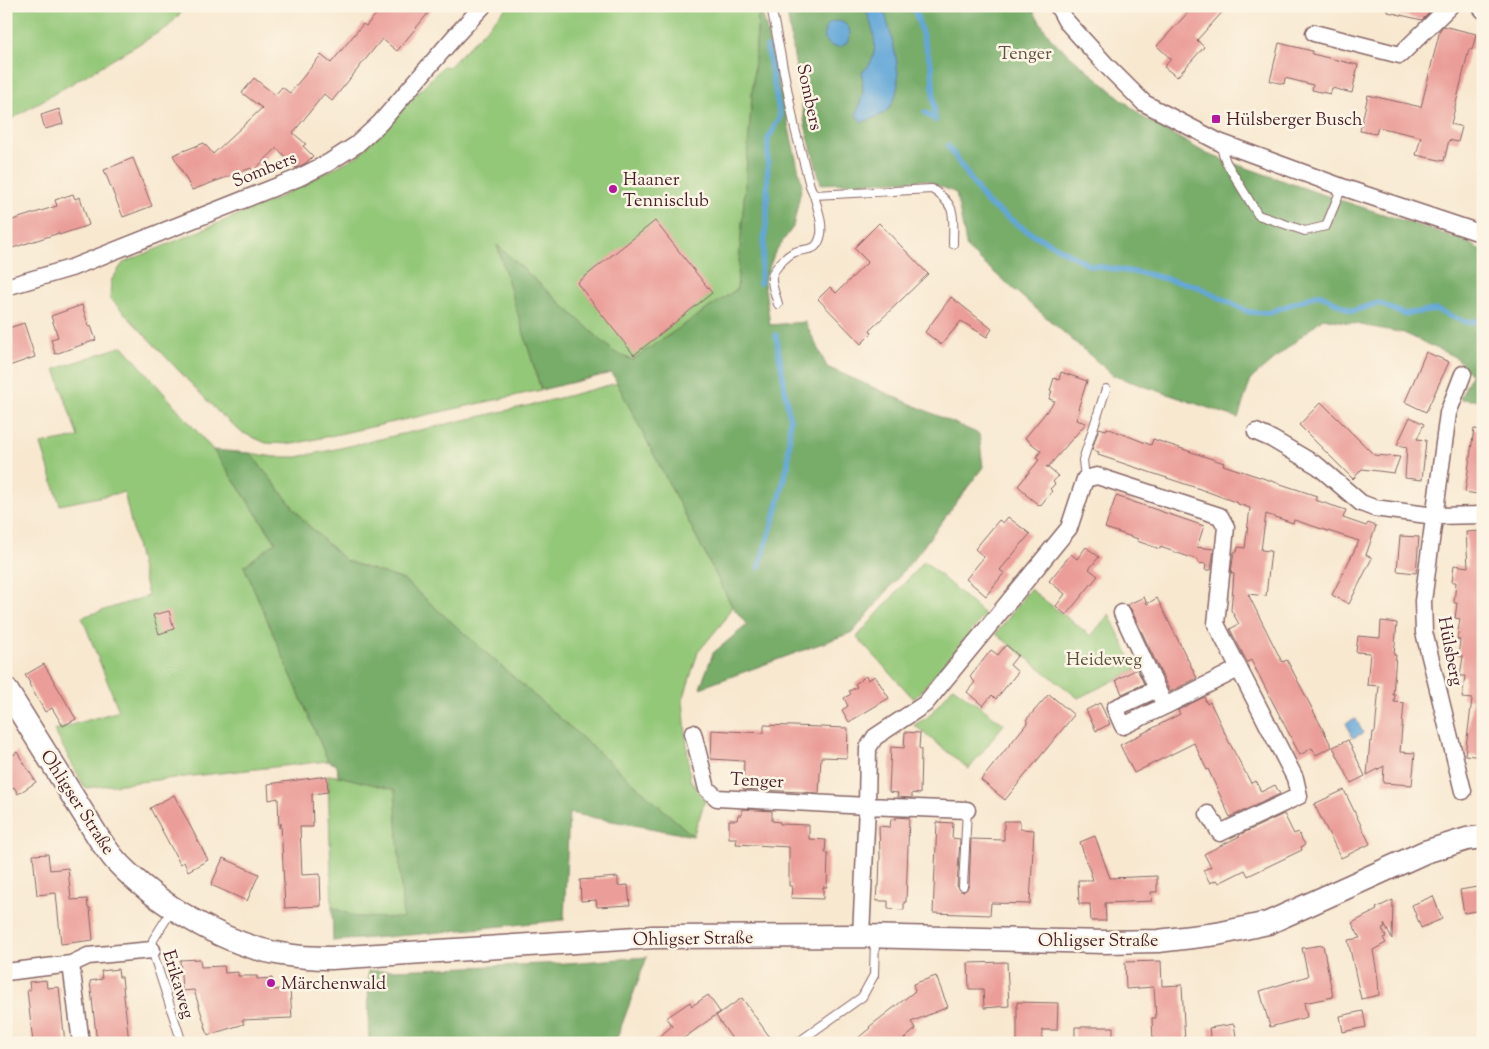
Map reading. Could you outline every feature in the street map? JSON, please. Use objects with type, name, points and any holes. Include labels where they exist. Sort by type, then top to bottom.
[{"type":"main road","name":"Ohligser Straße","points":[[6,689],[100,840],[116,861],[136,880],[173,908],[214,931],[244,944],[280,954],[323,958],[653,937],[868,936],[1104,942],[1158,941],[1217,934],[1268,923],[1425,852],[1468,838],[1483,837]]},
{"type":"street","name":"Sombers","points":[[6,288],[71,268],[298,178],[328,163],[356,145],[380,123],[483,6]]},
{"type":"street","points":[[1058,6],[1066,21],[1144,103],[1219,142],[1342,188],[1483,234]]},
{"type":"street","points":[[1314,33],[1400,55],[1450,6]]},
{"type":"street","points":[[1480,6],[1483,10]]},
{"type":"street","name":"Hülsberg","points":[[1463,374],[1448,412],[1423,601],[1424,632],[1463,791]]},
{"type":"street","points":[[1256,432],[1272,439],[1318,466],[1361,503],[1374,508],[1435,516],[1483,515]]},
{"type":"street","points":[[868,936],[868,748],[875,737],[925,704],[1069,528],[1085,479],[1097,476],[1220,516],[1226,527],[1216,624],[1295,778],[1299,796],[1220,833],[1208,814]]},
{"type":"street","points":[[1122,613],[1165,706]]},
{"type":"street","points":[[1157,689],[1115,708],[1123,726],[1238,669]]},
{"type":"street","name":"Tenger","points":[[693,733],[707,789],[717,798],[867,806]]},
{"type":"street","points":[[867,806],[967,810]]},
{"type":"street","points":[[6,972],[71,964],[88,956],[152,950]]},
{"type":"street","points":[[71,964],[81,1043]]},
{"type":"lane","name":"Sombers","points":[[771,6],[795,129],[814,195]]},
{"type":"lane","points":[[1219,142],[1226,162],[1258,215],[1305,231],[1326,226],[1342,188]]},
{"type":"lane","points":[[778,304],[772,278],[775,268],[795,252],[809,250],[816,246],[821,234],[821,224],[814,195],[932,189],[945,198],[952,209],[953,244]]},
{"type":"lane","points":[[1085,479],[1083,460],[1106,389]]},
{"type":"lane","points":[[963,886],[967,810]]},
{"type":"lane","name":"Erikaweg","points":[[173,908],[153,940],[152,950],[182,1043]]},
{"type":"lane","points":[[797,1043],[862,997],[874,975],[868,936]]},
{"type":"green space","points":[[6,6],[187,6],[168,27],[6,122]]},
{"type":"green space","points":[[508,6],[759,6],[737,289],[632,360],[614,352],[498,246],[541,390],[293,444],[266,443],[241,432],[217,411],[110,298],[111,281],[123,263],[276,199],[359,155],[443,66],[449,67]]},
{"type":"green space","points":[[759,6],[761,6],[802,185],[793,227],[775,252],[764,281],[770,325],[805,322],[827,367],[979,434],[983,467],[916,556],[853,632],[700,688],[713,653],[747,625],[732,606],[612,373],[541,390],[497,245],[614,352],[632,360],[737,289]]},
{"type":"green space","points":[[786,6],[1030,6],[1052,40],[1144,118],[1207,154],[1318,193],[1463,240],[1483,251],[1483,401],[1460,399],[1471,375],[1457,358],[1404,333],[1323,318],[1251,379],[1238,418],[1114,376],[967,249],[956,193],[925,180],[821,184],[805,125]]},
{"type":"green space","points":[[123,346],[213,450],[276,543],[244,566],[328,761],[85,788],[54,730],[119,711],[82,617],[148,596],[124,492],[60,505],[41,444],[78,437],[55,369]]},
{"type":"green space","points":[[617,383],[732,606],[723,622],[698,652],[683,700],[690,779],[705,801],[693,836],[404,580],[346,561],[305,522],[250,453],[274,457],[297,457],[544,402]]},
{"type":"green space","points":[[213,450],[250,453],[305,522],[346,561],[404,580],[693,836],[569,813],[564,920],[333,941],[332,907],[356,917],[403,918],[395,790],[338,776],[337,765],[328,761],[244,566],[276,542]]},
{"type":"green space","points":[[924,561],[985,615],[914,699],[857,637]]},
{"type":"green space","name":"Heideweg","points":[[1030,589],[1091,636],[1109,614],[1136,670],[1078,698],[996,634]]},
{"type":"green space","points":[[953,687],[1004,724],[969,769],[914,725],[928,717]]},
{"type":"green space","points":[[328,775],[395,789],[403,919],[356,917],[332,907]]},
{"type":"green space","points":[[647,957],[615,1043],[369,1043],[368,971],[567,963]]},
{"type":"water","points":[[865,6],[883,6],[898,72],[895,98],[889,108],[877,117],[862,122],[856,115],[863,93],[862,72],[873,58],[874,50],[873,32]]},
{"type":"water","points":[[837,21],[846,25],[850,34],[846,43],[837,47],[828,43],[824,34],[828,25]]},
{"type":"water","points":[[1356,719],[1363,733],[1353,738],[1346,723]]},
{"type":"building","points":[[383,6],[434,6],[397,51],[382,39],[332,101],[324,94],[293,133],[306,144],[303,146],[313,156],[306,163],[296,168],[277,148],[253,171],[251,168],[192,190],[173,155],[204,143],[213,154],[262,108],[242,93],[254,78],[275,95],[282,87],[290,93],[321,55],[331,63],[363,24],[366,26]]},
{"type":"building","points":[[1194,6],[1228,6],[1197,40],[1204,47],[1177,77],[1164,67],[1171,59],[1157,46]]},
{"type":"building","points":[[1388,6],[1430,6],[1429,13],[1422,20],[1388,12]]},
{"type":"building","points":[[1443,26],[1476,34],[1472,50],[1469,49],[1451,124],[1462,127],[1458,142],[1449,140],[1444,161],[1416,155],[1421,137],[1378,127],[1376,134],[1360,131],[1368,95],[1421,107],[1440,30]]},
{"type":"building","points":[[1279,43],[1312,51],[1312,54],[1358,65],[1352,93],[1332,88],[1330,94],[1312,90],[1313,85],[1285,78],[1284,84],[1270,81]]},
{"type":"building","points":[[59,109],[63,124],[45,129],[41,115]]},
{"type":"building","points":[[133,158],[152,206],[123,217],[104,170]]},
{"type":"building","points":[[73,194],[75,199],[80,197],[89,225],[6,250],[6,222],[57,206],[55,200]]},
{"type":"building","points":[[655,221],[712,293],[634,355],[577,283]]},
{"type":"building","points":[[879,223],[928,274],[870,330],[872,333],[861,344],[818,299],[830,287],[836,293],[868,262],[854,248]]},
{"type":"building","points":[[951,297],[992,329],[987,337],[961,321],[941,345],[925,332]]},
{"type":"building","points":[[82,305],[89,327],[91,326],[96,340],[55,354],[51,339],[58,337],[51,316]]},
{"type":"building","points":[[24,323],[35,357],[6,367],[6,329]]},
{"type":"building","points":[[1426,352],[1449,362],[1426,412],[1405,402]]},
{"type":"building","points":[[1061,372],[1087,381],[1076,420],[1086,423],[1048,467],[1046,466],[1058,476],[1053,482],[1055,484],[1050,489],[1052,491],[1040,506],[1018,486],[1039,460],[1036,458],[1041,451],[1025,438],[1055,401],[1049,399],[1052,391],[1050,391],[1054,378],[1059,380]]},
{"type":"building","points":[[1321,402],[1374,455],[1400,457],[1394,473],[1362,469],[1353,479],[1299,425]]},
{"type":"building","points":[[1410,417],[1424,424],[1417,439],[1426,440],[1422,480],[1405,478],[1407,447],[1397,445]]},
{"type":"building","points":[[1099,428],[1106,430],[1107,428],[1151,445],[1153,439],[1224,463],[1223,465],[1317,496],[1315,500],[1346,510],[1343,518],[1366,526],[1368,523],[1376,526],[1366,555],[1372,558],[1349,604],[1332,595],[1359,541],[1294,520],[1293,523],[1266,514],[1261,550],[1271,551],[1266,596],[1248,594],[1282,662],[1287,660],[1332,747],[1316,755],[1312,748],[1300,755],[1251,660],[1247,662],[1230,629],[1239,624],[1231,610],[1234,574],[1231,573],[1234,552],[1237,552],[1238,547],[1245,548],[1250,508],[1098,455],[1099,452],[1092,450]]},
{"type":"building","points":[[1474,429],[1483,430],[1483,495],[1465,492]]},
{"type":"building","points":[[1116,496],[1204,526],[1197,547],[1214,549],[1211,570],[1205,570],[1206,564],[1198,563],[1198,560],[1160,547],[1160,549],[1105,528]]},
{"type":"building","points":[[1008,517],[1030,534],[1000,570],[1004,573],[986,596],[966,579],[984,557],[975,549],[999,520],[1003,523]]},
{"type":"building","points":[[1481,531],[1483,551],[1483,757],[1465,755],[1472,699],[1462,698],[1465,676],[1460,676],[1463,656],[1458,656],[1460,640],[1457,639],[1460,619],[1455,618],[1457,603],[1454,603],[1456,582],[1452,582],[1454,565],[1468,567],[1466,532]]},
{"type":"building","points":[[1400,536],[1419,537],[1416,573],[1397,571]]},
{"type":"building","points":[[1086,547],[1099,557],[1089,569],[1098,576],[1066,615],[1056,606],[1065,594],[1049,581],[1071,554],[1077,559]]},
{"type":"building","points":[[1144,597],[1147,604],[1157,598],[1197,678],[1170,692],[1131,609],[1127,605]]},
{"type":"building","points":[[169,611],[174,629],[159,634],[153,615]]},
{"type":"building","points":[[1381,621],[1397,623],[1393,695],[1395,695],[1394,702],[1404,703],[1400,752],[1415,753],[1412,785],[1383,783],[1384,766],[1367,775],[1370,741],[1372,742],[1373,732],[1375,732],[1379,686],[1367,685],[1370,653],[1356,652],[1358,636],[1380,638]]},
{"type":"building","points":[[1006,645],[1018,655],[1010,665],[1018,672],[996,699],[992,695],[983,706],[967,692],[975,682],[970,677],[991,650],[998,655]]},
{"type":"building","points":[[44,664],[76,719],[63,726],[52,708],[45,712],[25,675]]},
{"type":"building","points":[[1137,669],[1144,684],[1122,694],[1116,680]]},
{"type":"building","points":[[866,676],[868,680],[875,676],[889,698],[849,722],[842,710],[848,706],[844,698],[851,694],[849,691],[857,687],[855,684]]},
{"type":"building","points":[[1049,694],[1074,715],[1005,800],[981,780],[1028,722],[1026,720]]},
{"type":"building","points":[[1204,697],[1207,704],[1210,702],[1251,783],[1256,781],[1261,792],[1275,785],[1280,794],[1230,817],[1194,743],[1134,773],[1120,745],[1180,714],[1178,710]]},
{"type":"building","points":[[1100,703],[1110,724],[1096,731],[1086,710]]},
{"type":"building","points":[[764,725],[848,728],[847,758],[821,757],[819,793],[743,789],[744,761],[711,759],[712,730],[764,733]]},
{"type":"building","points":[[905,732],[920,733],[920,794],[912,793],[912,798],[897,797],[898,793],[889,792],[891,747],[904,748]]},
{"type":"building","points":[[1348,740],[1365,776],[1351,783],[1333,747]]},
{"type":"building","points":[[17,752],[36,782],[18,794],[14,787],[6,792],[6,760]]},
{"type":"building","points":[[327,776],[328,792],[312,794],[313,827],[300,827],[302,875],[320,874],[321,906],[285,908],[278,798],[269,800],[268,784]]},
{"type":"building","points":[[1344,790],[1370,844],[1341,858],[1314,804]]},
{"type":"building","points":[[174,795],[208,860],[188,871],[184,862],[180,864],[150,808]]},
{"type":"building","points":[[742,809],[772,811],[772,821],[780,822],[780,824],[809,825],[809,839],[826,840],[825,853],[828,853],[827,887],[823,887],[823,899],[791,898],[792,886],[789,886],[789,847],[736,844],[737,838],[729,838],[729,820],[737,820],[738,815],[742,815]]},
{"type":"building","points":[[1284,814],[1294,834],[1298,832],[1305,845],[1301,847],[1302,850],[1248,876],[1245,870],[1219,883],[1217,880],[1210,883],[1203,870],[1211,867],[1204,854]]},
{"type":"building","points":[[896,817],[909,818],[906,902],[904,902],[904,910],[888,909],[888,901],[876,901],[877,886],[879,886],[879,826],[890,827],[891,819],[896,819]]},
{"type":"building","points":[[1004,821],[1020,821],[1020,829],[1034,830],[1030,904],[991,903],[990,915],[933,913],[937,822],[953,823],[952,838],[960,839],[957,886],[963,892],[969,886],[971,839],[1004,840]]},
{"type":"building","points":[[1095,836],[1110,878],[1157,876],[1157,892],[1151,892],[1152,901],[1105,903],[1106,921],[1091,921],[1090,904],[1079,904],[1078,880],[1093,880],[1080,842]]},
{"type":"building","points":[[48,854],[50,870],[68,868],[71,900],[87,899],[88,908],[90,908],[93,940],[61,944],[56,893],[37,895],[33,855]]},
{"type":"building","points":[[223,858],[259,874],[247,901],[211,885]]},
{"type":"building","points":[[618,877],[618,886],[628,885],[630,905],[597,907],[596,900],[581,901],[580,880]]},
{"type":"building","points":[[1483,886],[1483,910],[1464,913],[1460,890]]},
{"type":"building","points":[[1433,896],[1442,919],[1421,928],[1412,905]]},
{"type":"building","points":[[1393,900],[1392,939],[1384,924],[1385,928],[1382,929],[1386,937],[1383,938],[1386,943],[1373,950],[1379,995],[1361,999],[1348,940],[1360,938],[1352,923]]},
{"type":"building","points":[[1323,945],[1333,997],[1304,1003],[1307,1017],[1270,1027],[1260,991],[1308,976],[1302,948]]},
{"type":"building","points":[[200,959],[201,967],[224,966],[225,973],[238,972],[238,976],[257,976],[257,979],[272,978],[274,990],[290,989],[292,1018],[242,1020],[244,1024],[208,1035],[194,990],[182,991],[180,960]]},
{"type":"building","points":[[1161,961],[1162,986],[1182,985],[1185,1043],[1153,1043],[1152,1018],[1156,1018],[1154,987],[1126,989],[1125,962]]},
{"type":"building","points":[[1007,962],[1009,1006],[984,1008],[983,989],[969,989],[968,963]]},
{"type":"building","points":[[118,969],[119,977],[122,977],[129,1043],[97,1043],[90,981],[102,979],[101,971]]},
{"type":"building","points":[[936,976],[948,1007],[911,1022],[916,1029],[899,1043],[852,1043],[869,1027],[915,991],[913,984]]},
{"type":"building","points":[[46,980],[47,988],[59,987],[65,1043],[33,1043],[27,990],[30,990],[29,982]]},
{"type":"building","points":[[708,995],[720,1012],[677,1043],[652,1043],[672,1026],[666,1018],[690,1002],[692,1006]]},
{"type":"building","points":[[742,998],[774,1043],[735,1043],[716,1016]]},
{"type":"building","points":[[1017,1002],[1058,1003],[1057,1030],[1042,1030],[1042,1043],[1017,1043]]},
{"type":"building","points":[[1363,1011],[1366,1027],[1343,1032],[1340,1016]]},
{"type":"building","points":[[1234,1024],[1237,1043],[1211,1043],[1209,1028]]},
{"type":"building","points":[[1075,1027],[1113,1027],[1113,1043],[1075,1043]]},
{"type":"waterway","points":[[914,6],[932,68],[935,120]]},
{"type":"waterway","points":[[760,283],[767,214],[768,139],[780,116],[767,47]]},
{"type":"waterway","points":[[925,112],[935,120]]},
{"type":"waterway","points":[[948,146],[986,202],[1024,229],[1089,265],[1146,274],[1196,286],[1249,312],[1268,313],[1319,294],[1352,311],[1379,303],[1403,314],[1436,310],[1465,322],[1483,321]]},
{"type":"waterway","points":[[759,567],[788,464],[790,420],[776,335]]},
{"type":"place","name":"Hülsberger Busch","points":[[1216,119]]},
{"type":"place","name":"Haaner Tennisclub","points":[[613,189]]},
{"type":"place","name":"Märchenwald","points":[[271,983]]}]
